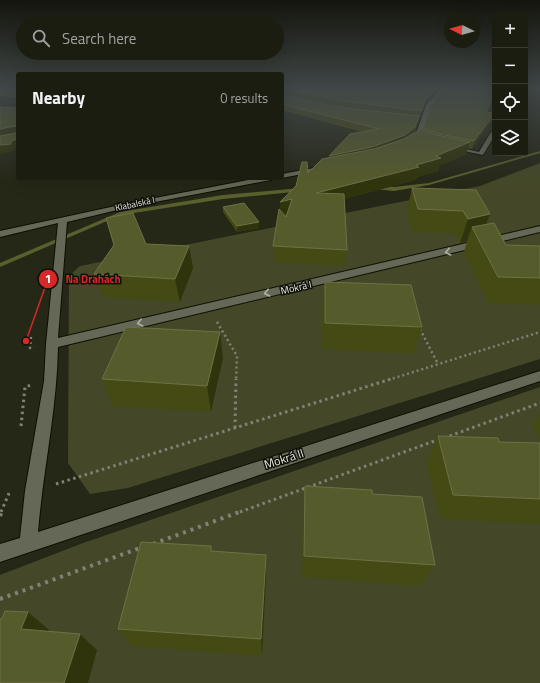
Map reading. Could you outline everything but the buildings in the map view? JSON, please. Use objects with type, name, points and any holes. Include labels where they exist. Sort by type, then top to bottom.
[{"type":"street","points":[[404,146],[420,139],[423,121],[415,121]]},
{"type":"street","points":[[444,147],[481,154],[492,135]]},
{"type":"street","points":[[284,176],[329,168]]},
{"type":"street","name":"Klabalská I","points":[[0,234],[134,204],[261,180]]},
{"type":"street","points":[[28,542],[33,491],[51,381],[52,344],[63,220]]},
{"type":"street","name":"Mokrá I","points":[[52,344],[540,229]]},
{"type":"street","name":"Mokrá II","points":[[0,553],[28,542],[540,376]]},
{"type":"path","points":[[209,307],[237,356],[235,428]]},
{"type":"path","points":[[417,323],[438,364]]},
{"type":"path","points":[[33,491],[540,332]]},
{"type":"path","points":[[150,544],[540,403]]},
{"type":"path","points":[[0,599],[142,547]]},
{"type":"green space","points":[[540,163],[540,359],[128,488],[90,494],[68,463],[69,276],[80,266],[480,186]]},
{"type":"green space","points":[[540,387],[540,683],[0,683],[0,575],[83,543]]},
{"type":"waterway","points":[[375,187],[394,189],[429,184],[540,152]]},
{"type":"waterway","points":[[0,265],[120,214],[223,197],[301,190]]},
{"type":"place","name":"Na Drahách","points":[[26,341]]}]
